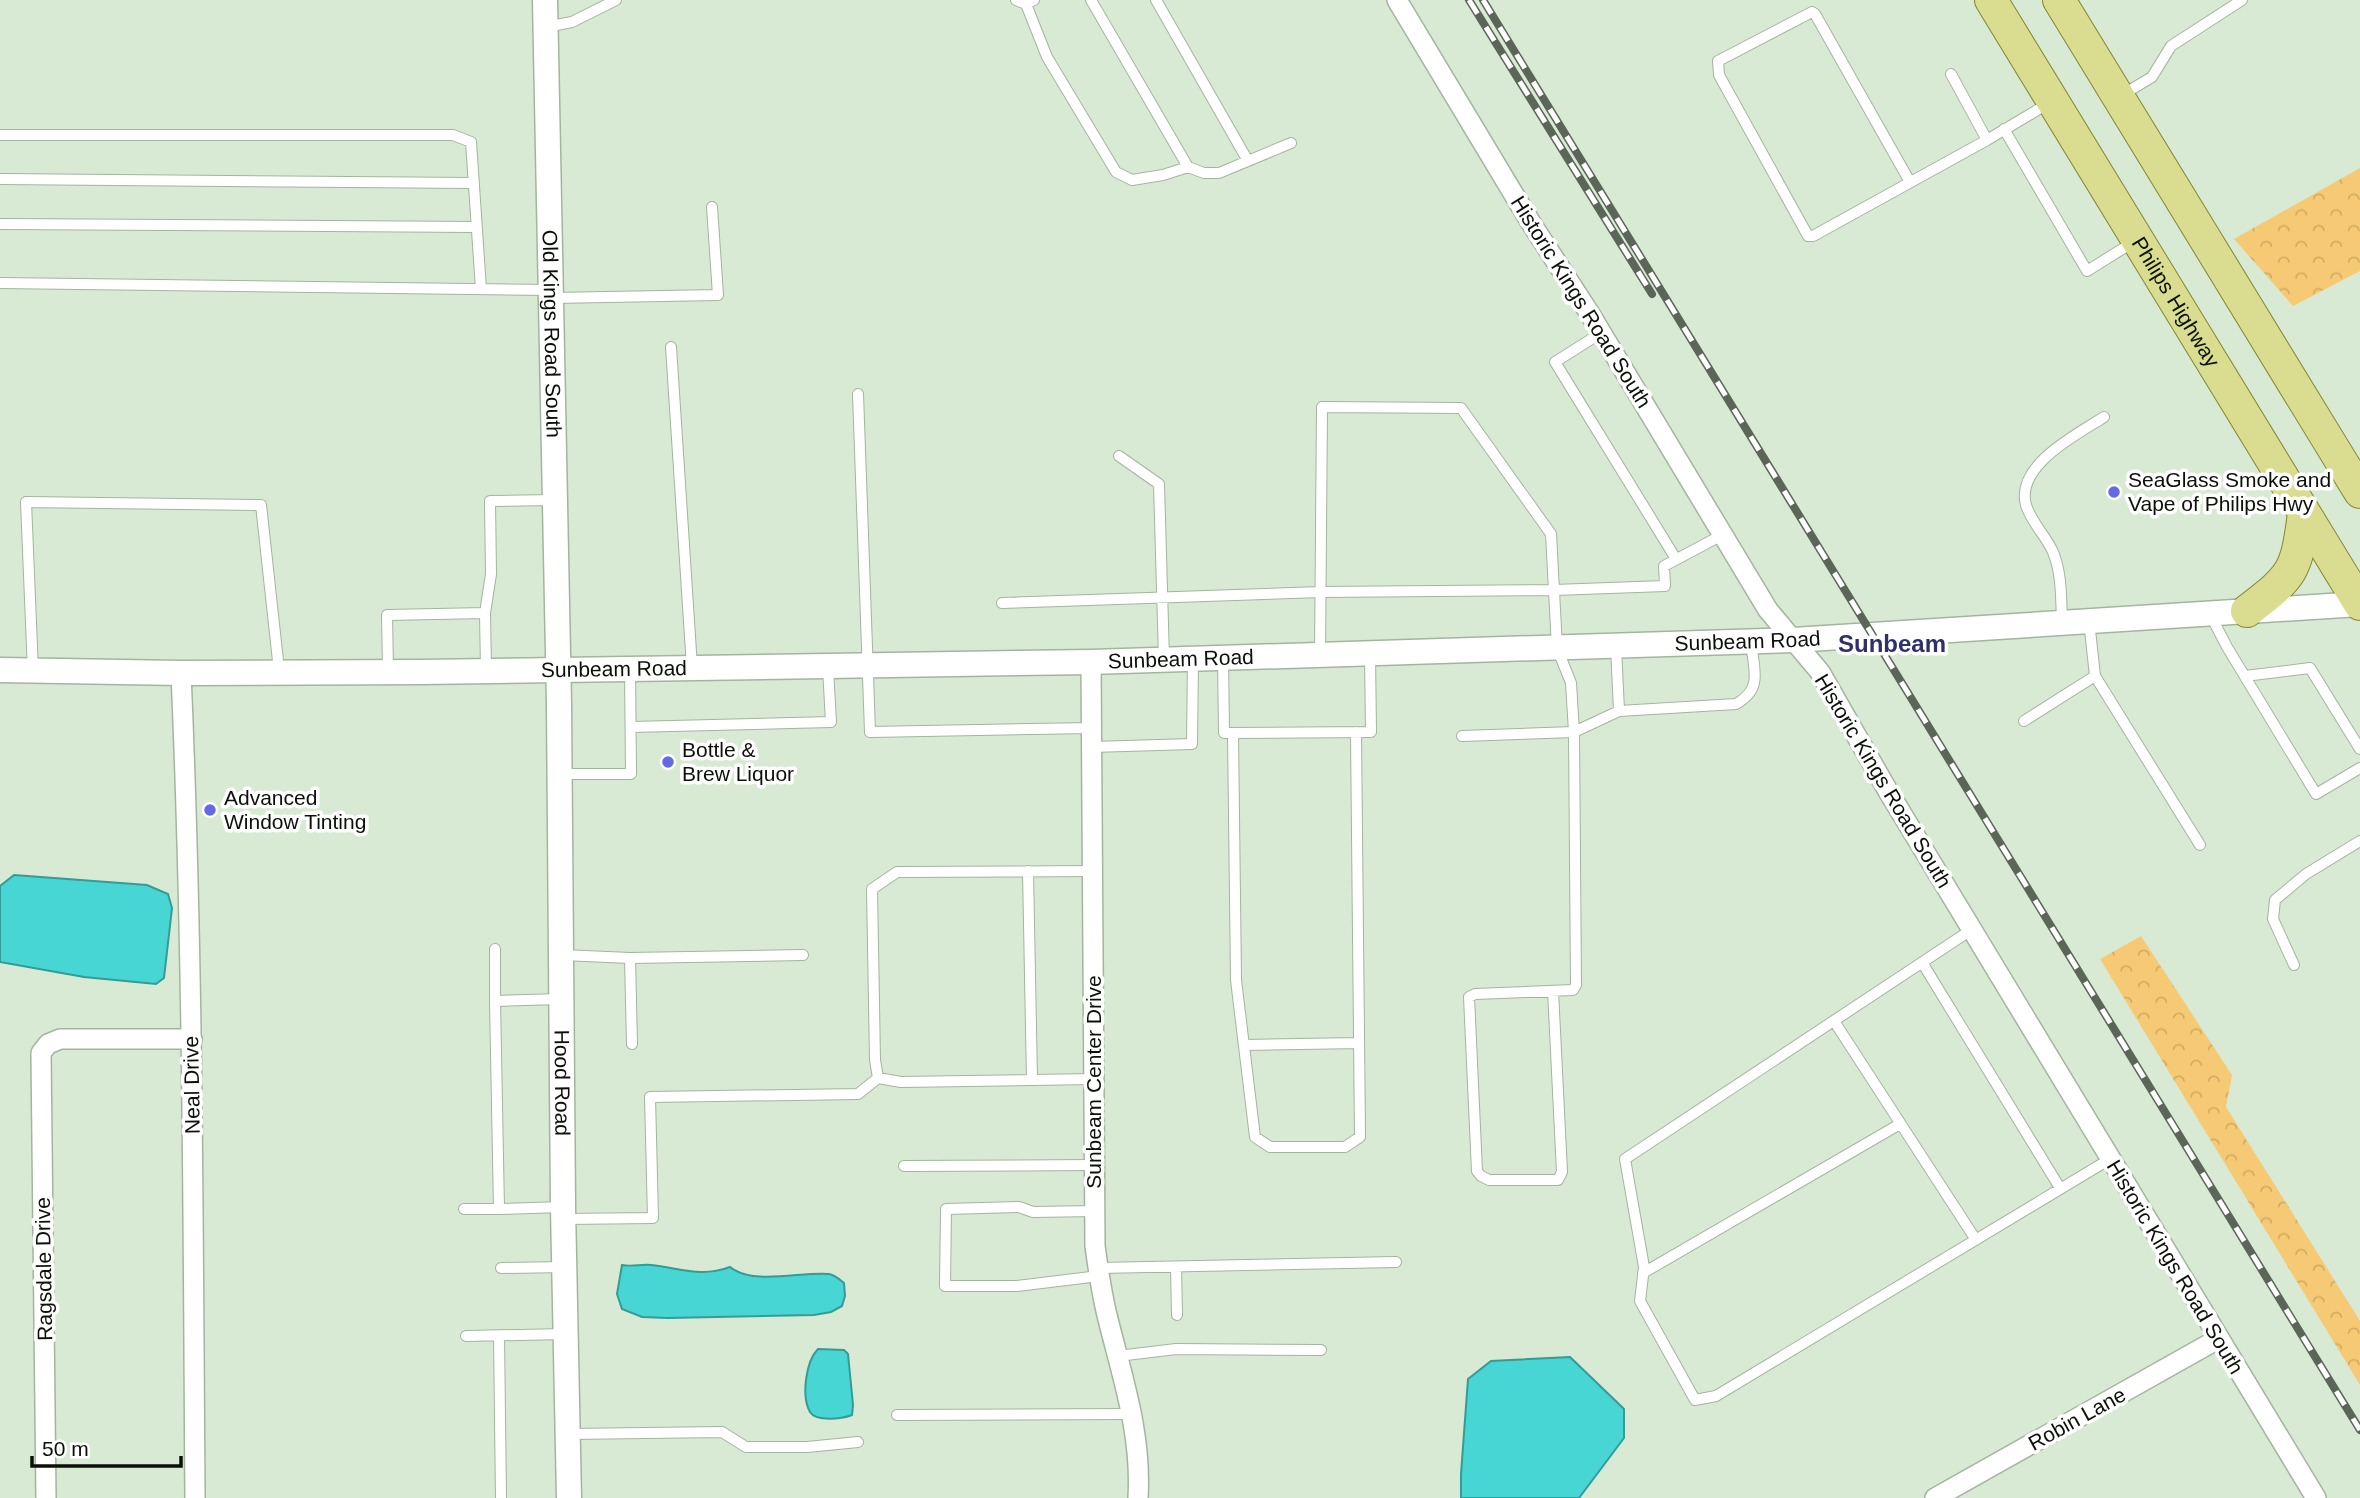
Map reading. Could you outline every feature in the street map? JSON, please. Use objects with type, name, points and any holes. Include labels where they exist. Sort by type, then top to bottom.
[{"type":"main road","name":"Philips Highway","points":[[1991,0],[2360,604]]},
{"type":"main road","points":[[2059,0],[2360,492]]},
{"type":"main road","points":[[2247,611],[2281,585],[2294,568],[2304,514]]},
{"type":"street","name":"Old Kings Road South","points":[[545,0],[557,669]]},
{"type":"street","name":"Historic Kings Road South","points":[[1397,0],[1768,610],[1819,672],[1888,792],[2316,1498]]},
{"type":"street","name":"Sunbeam Road","points":[[0,670],[388,672],[1164,660],[1751,642],[2360,604]]},
{"type":"street","name":"Sunbeam Center Drive","points":[[1091,662],[1095,1246],[1133,1413],[1138,1443],[1138,1498]]},
{"type":"street","name":"Hood Road","points":[[557,669],[569,1498]]},
{"type":"street","name":"Neal Drive","points":[[181,673],[187,800],[192,1039],[195,1498]]},
{"type":"street","name":"Ragsdale Drive","points":[[47,1498],[41,1053],[48,1044],[60,1039],[192,1039]]},
{"type":"street","name":"Robin Lane","points":[[1935,1498],[2218,1339]]},
{"type":"lane","points":[[546,27],[572,22],[616,0]]},
{"type":"lane","points":[[1091,0],[1188,167]]},
{"type":"lane","points":[[1156,0],[1248,161]]},
{"type":"lane","points":[[2119,97],[2152,77],[2171,46],[2242,0]]},
{"type":"lane","points":[[1025,1],[1046,57],[1116,172],[1132,180],[1163,175],[1188,167],[1204,173],[1219,173],[1291,143]]},
{"type":"lane","points":[[1910,182],[1812,12],[1718,61],[1719,75],[1808,236],[1813,236],[1987,140],[2052,101]]},
{"type":"lane","points":[[1951,74],[1987,140]]},
{"type":"lane","points":[[2004,130],[2087,271],[2137,239]]},
{"type":"lane","points":[[0,135],[453,135],[471,142],[481,289]]},
{"type":"lane","points":[[0,179],[474,183]]},
{"type":"lane","points":[[0,283],[718,295],[712,207]]},
{"type":"lane","points":[[0,224],[477,227]]},
{"type":"lane","points":[[1601,333],[1555,362],[1676,559]]},
{"type":"lane","points":[[671,347],[692,667]]},
{"type":"lane","points":[[858,394],[870,732],[1092,737],[1192,744],[1193,659]]},
{"type":"lane","points":[[1320,655],[1322,407],[1461,408],[1551,534],[1557,648],[1571,684],[1574,732],[1576,985],[1573,990],[1475,994],[1469,997],[1477,1171],[1480,1176],[1489,1180],[1558,1180],[1562,1172],[1553,991]]},
{"type":"lane","points":[[2062,622],[2060,575],[2053,552],[2026,505],[2029,479],[2047,454],[2104,417]]},
{"type":"lane","points":[[1119,456],[1159,484],[1164,660]]},
{"type":"lane","points":[[486,670],[485,613],[491,574],[490,501],[554,500]]},
{"type":"lane","points":[[33,671],[26,502],[261,505],[279,672]]},
{"type":"lane","points":[[1002,603],[1321,592],[1665,586],[1664,566],[1724,534]]},
{"type":"lane","points":[[388,672],[387,615],[485,613]]},
{"type":"lane","points":[[2210,613],[2316,794],[2360,768]]},
{"type":"lane","points":[[2089,621],[2095,676],[2200,845]]},
{"type":"lane","points":[[1462,736],[1574,732],[1619,711],[1736,704],[1748,698],[1755,688],[1751,642]]},
{"type":"lane","points":[[1616,647],[1619,711]]},
{"type":"lane","points":[[1223,658],[1224,733],[1371,732],[1370,654]]},
{"type":"lane","points":[[631,727],[831,722],[828,665]]},
{"type":"lane","points":[[559,774],[631,774],[630,668]]},
{"type":"lane","points":[[2245,676],[2310,668],[2360,749]]},
{"type":"lane","points":[[2024,721],[2095,676]]},
{"type":"lane","points":[[1233,733],[1236,980],[1255,1138],[1269,1147],[1345,1147],[1360,1137],[1356,732]]},
{"type":"lane","points":[[2294,965],[2273,919],[2274,900],[2306,874],[2360,841]]},
{"type":"lane","points":[[1028,871],[1032,1080]]},
{"type":"lane","points":[[878,1078],[875,1060],[872,889],[897,872],[1092,871]]},
{"type":"lane","points":[[1972,930],[1625,1159],[1644,1267],[1640,1301],[1695,1400],[1716,1396],[2110,1159]]},
{"type":"lane","points":[[495,949],[499,1209]]},
{"type":"lane","points":[[561,955],[630,958],[803,955]]},
{"type":"lane","points":[[630,958],[632,1044]]},
{"type":"lane","points":[[1923,964],[2060,1188]]},
{"type":"lane","points":[[495,1001],[562,999]]},
{"type":"lane","points":[[1834,1021],[1976,1240]]},
{"type":"lane","points":[[1244,1045],[1359,1043]]},
{"type":"lane","points":[[464,1209],[653,1217],[650,1097],[858,1094],[878,1078],[901,1082],[1094,1079]]},
{"type":"lane","points":[[1643,1273],[1900,1124]]},
{"type":"lane","points":[[904,1166],[1094,1165]]},
{"type":"lane","points":[[1095,1211],[1033,1212],[1020,1207],[946,1209],[945,1286],[1017,1286],[1099,1272],[1176,1267],[1396,1262]]},
{"type":"lane","points":[[1176,1267],[1177,1315]]},
{"type":"lane","points":[[501,1268],[565,1268]]},
{"type":"lane","points":[[466,1336],[566,1334]]},
{"type":"lane","points":[[499,1336],[501,1498]]},
{"type":"lane","points":[[1118,1356],[1176,1349],[1321,1349]]},
{"type":"lane","points":[[897,1415],[1133,1413]]},
{"type":"lane","points":[[568,1434],[722,1432],[746,1447],[807,1447],[858,1442]]},
{"type":"green space","points":[[2360,168],[2360,271],[2293,306],[2234,239]]},
{"type":"green space","points":[[2141,936],[2232,1075],[2226,1107],[2360,1321],[2360,1385],[2100,959]]},
{"type":"water","points":[[14,875],[147,885],[168,894],[172,908],[164,978],[156,984],[84,977],[0,962],[0,886]]},
{"type":"water","points":[[622,1265],[651,1265],[700,1272],[730,1267],[740,1273],[765,1277],[829,1274],[844,1283],[845,1296],[842,1306],[831,1312],[814,1315],[642,1317],[622,1309],[617,1294]]},
{"type":"water","points":[[818,1349],[844,1350],[848,1354],[852,1415],[823,1418],[810,1412],[806,1397],[806,1379],[810,1362]]},
{"type":"water","points":[[1570,1357],[1624,1409],[1624,1438],[1579,1498],[1461,1498],[1468,1379],[1491,1361]]},
{"type":"railway","points":[[1469,0],[1652,294]]},
{"type":"railway","points":[[1483,0],[2360,1430]]},
{"type":"place","name":"SeaGlass Smoke and Vape of Philips Hwy","points":[[2114,492]]},
{"type":"place","name":"Bottle & Brew Liquor","points":[[668,762]]},
{"type":"place","name":"Advanced Window Tinting","points":[[210,810]]},
{"type":"district","name":"Sunbeam","points":[[1892,644]]}]
